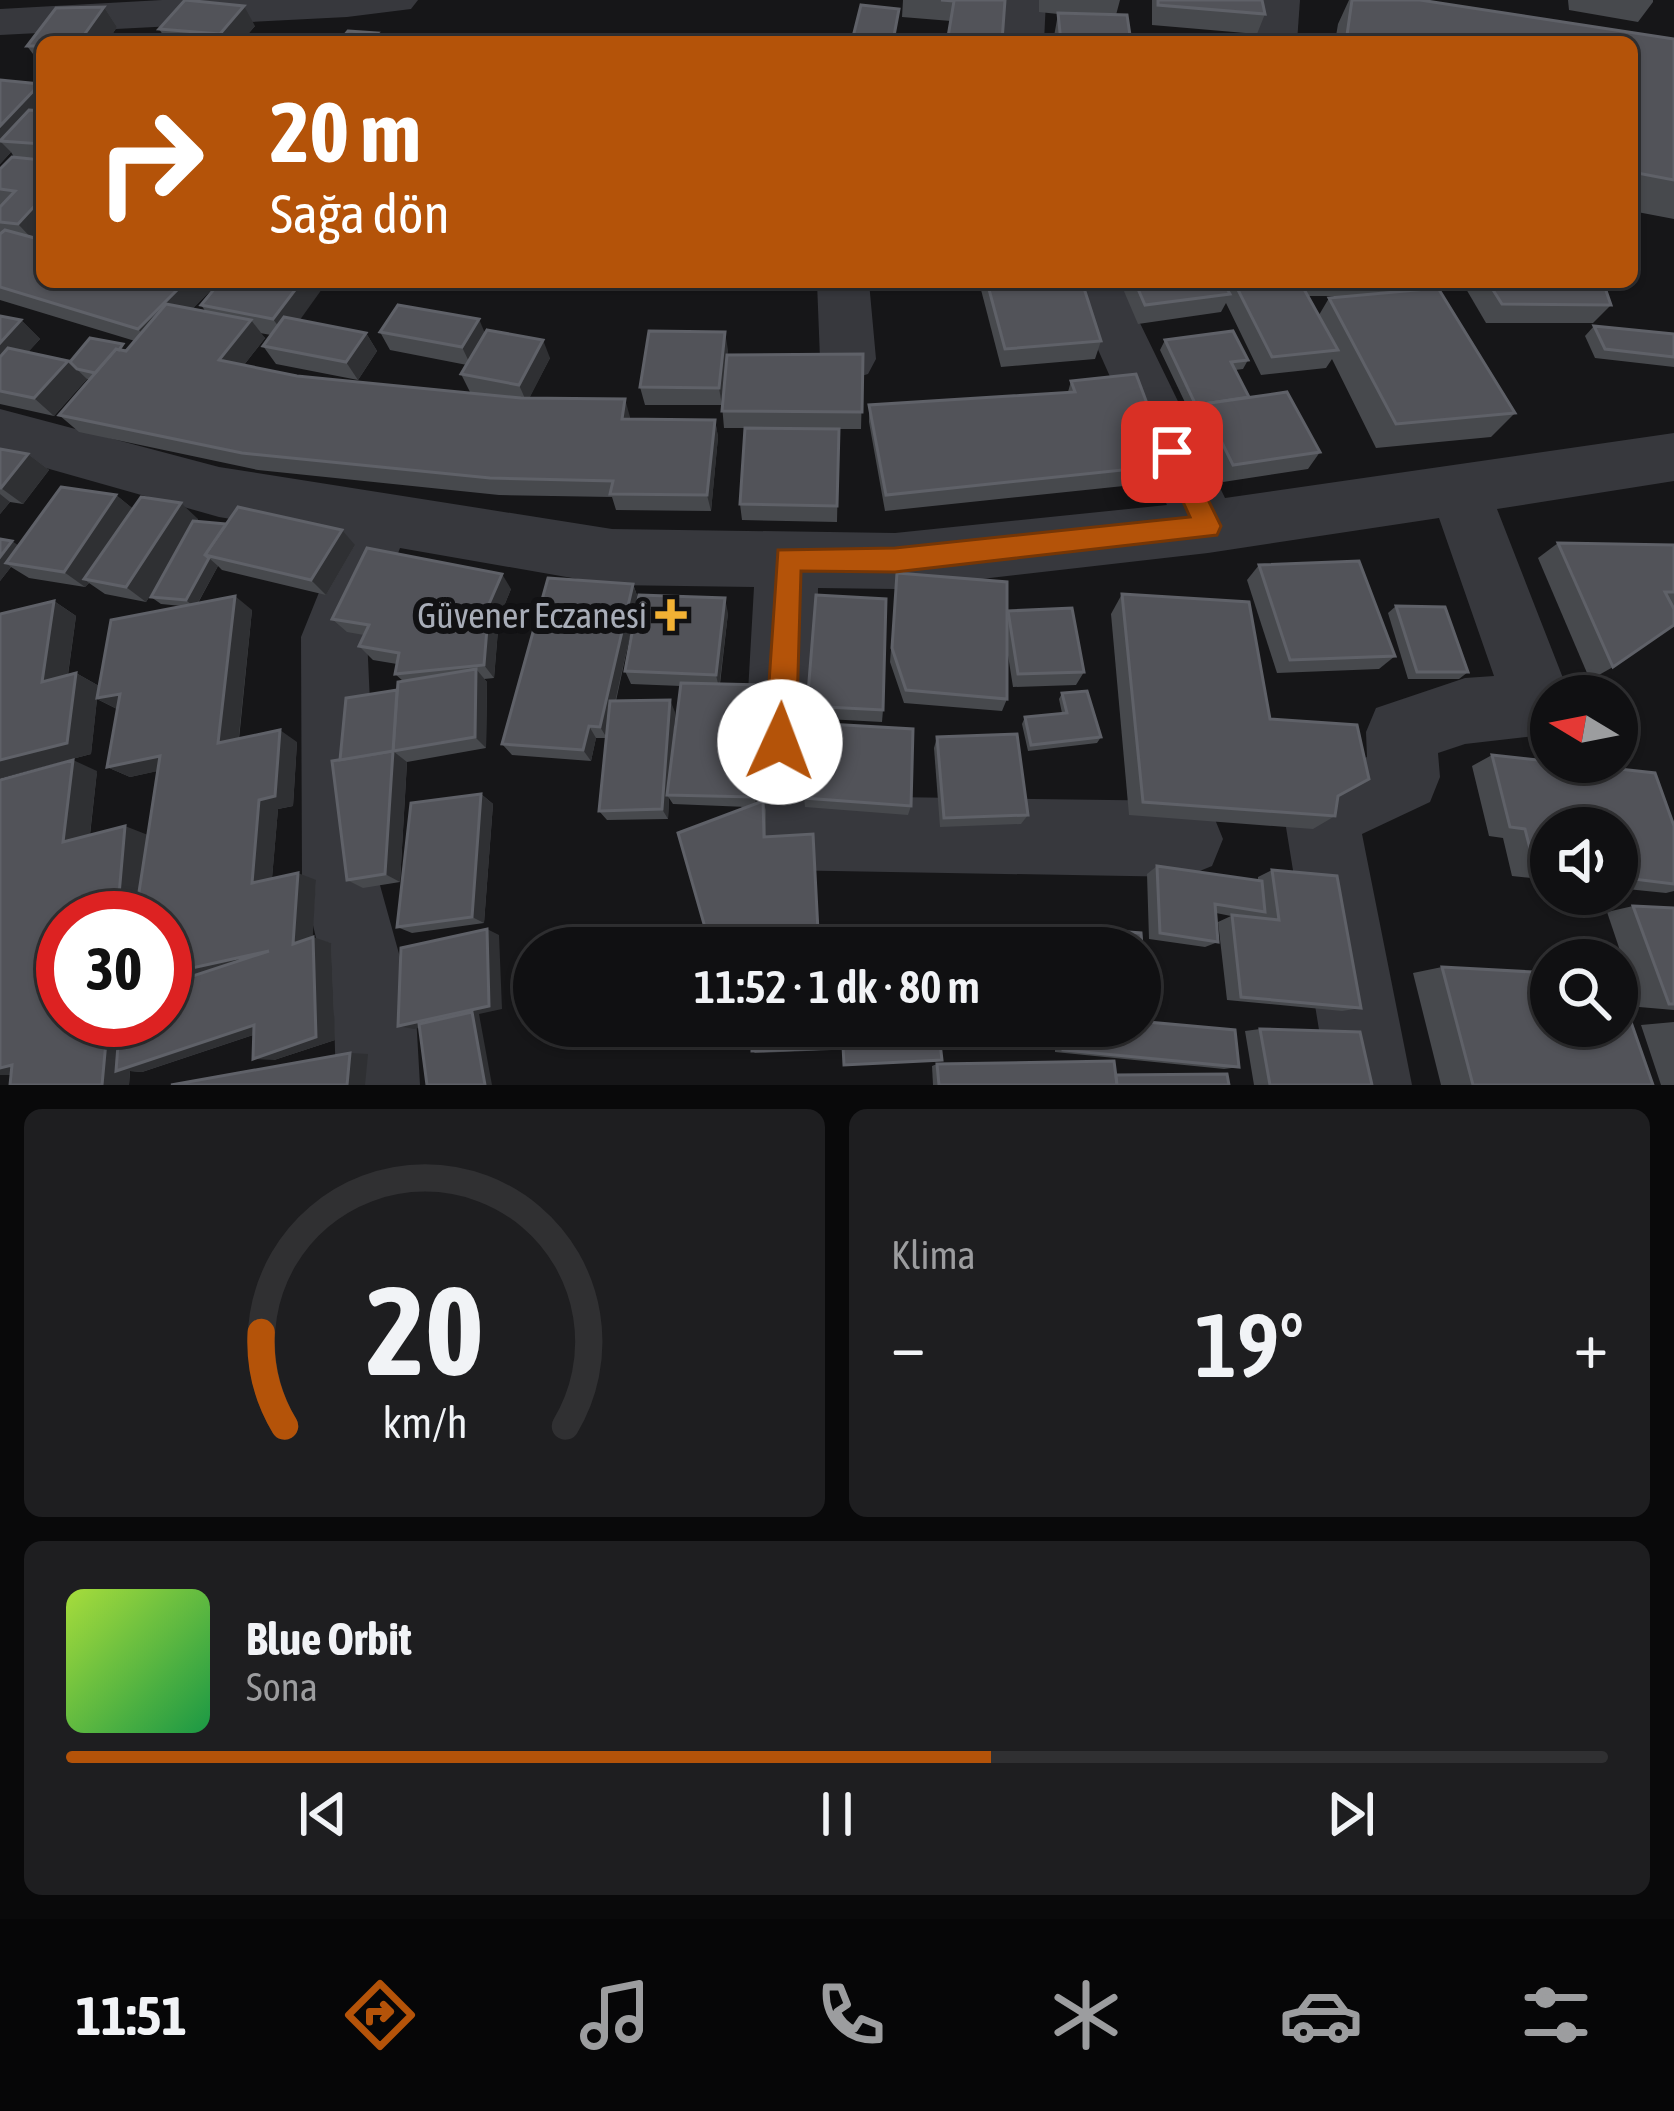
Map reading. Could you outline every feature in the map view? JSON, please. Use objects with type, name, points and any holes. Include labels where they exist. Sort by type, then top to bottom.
[{"type":"street","points":[[0,22],[106,6],[302,8],[397,0]]},
{"type":"street","points":[[1023,36],[1025,0]]},
{"type":"street","points":[[1277,36],[1280,0]]},
{"type":"street","points":[[843,288],[848,359]]},
{"type":"street","points":[[1097,288],[1208,526]]},
{"type":"street","points":[[0,432],[219,492],[612,557],[895,560],[1208,526],[1674,457]]},
{"type":"street","points":[[1370,1085],[1321,815],[1404,777],[1401,732],[1465,711],[1539,706],[1459,488]]},
{"type":"street","points":[[378,1085],[375,1015],[340,878],[334,637],[379,520]]},
{"type":"street","points":[[788,559],[776,833],[1185,839]]},
{"type":"building","points":[[185,0],[244,6],[220,34],[159,29]]},
{"type":"building","points":[[941,0],[1005,0],[1002,36],[948,36],[954,1]]},
{"type":"building","points":[[1158,0],[1262,0],[1265,14],[1158,5]]},
{"type":"building","points":[[1352,0],[1420,0],[1674,39],[1674,180],[1638,173],[1638,36],[1347,36]]},
{"type":"building","points":[[861,5],[899,9],[894,36],[853,36]]},
{"type":"building","points":[[104,7],[83,36],[36,36],[36,46],[27,46],[56,8]]},
{"type":"building","points":[[1058,13],[1127,15],[1130,36],[1060,36]]},
{"type":"building","points":[[348,31],[377,33],[373,36],[344,36]]},
{"type":"building","points":[[0,80],[36,84],[36,88],[0,126]]},
{"type":"building","points":[[29,110],[36,111],[36,144],[0,141]]},
{"type":"building","points":[[12,157],[36,159],[36,204],[18,224],[0,222],[0,207],[15,191],[0,189],[0,169]]},
{"type":"building","points":[[5,230],[36,238],[36,288],[179,288],[138,329],[0,287],[0,234]]},
{"type":"building","points":[[215,288],[296,288],[273,319],[201,305]]},
{"type":"building","points":[[989,288],[1084,288],[1101,341],[1005,349]]},
{"type":"building","points":[[1138,288],[1226,288],[1230,294],[1145,305]]},
{"type":"building","points":[[1237,288],[1303,288],[1338,350],[1272,357]]},
{"type":"building","points":[[1438,288],[1515,413],[1396,424],[1329,298]]},
{"type":"building","points":[[1492,288],[1605,288],[1611,305],[1502,304]]},
{"type":"building","points":[[166,304],[251,320],[219,360],[297,376],[521,398],[625,399],[622,419],[715,420],[707,495],[610,494],[613,481],[490,478],[242,453],[59,415],[116,349],[126,351]]},
{"type":"building","points":[[398,305],[479,319],[462,347],[380,332]]},
{"type":"building","points":[[0,316],[21,320],[0,343]]},
{"type":"building","points":[[284,317],[366,333],[346,362],[263,346]]},
{"type":"building","points":[[1594,326],[1674,334],[1674,357],[1605,349]]},
{"type":"building","points":[[487,330],[543,340],[519,385],[461,374]]},
{"type":"building","points":[[649,331],[725,332],[719,388],[640,387]]},
{"type":"building","points":[[1233,331],[1248,360],[1231,362],[1249,397],[1203,404],[1199,412],[1165,340]]},
{"type":"building","points":[[90,338],[123,344],[95,373],[70,362]]},
{"type":"building","points":[[8,348],[68,361],[34,398],[0,391],[0,357]]},
{"type":"building","points":[[863,354],[862,412],[722,411],[727,355]]},
{"type":"building","points":[[1136,374],[1170,465],[886,495],[869,405],[1075,392],[1071,381]]},
{"type":"building","points":[[1287,392],[1320,452],[1233,465],[1203,404]]},
{"type":"building","points":[[745,428],[839,429],[837,506],[740,504]]},
{"type":"building","points":[[0,449],[28,454],[1,488],[0,488]]},
{"type":"building","points":[[61,487],[116,495],[64,572],[6,563]]},
{"type":"building","points":[[141,497],[181,503],[126,587],[84,579]]},
{"type":"building","points":[[238,507],[342,530],[311,580],[205,555]]},
{"type":"building","points":[[193,521],[226,524],[205,555],[209,558],[186,600],[151,597]]},
{"type":"building","points":[[0,539],[12,541],[0,557]]},
{"type":"building","points":[[1558,543],[1674,545],[1674,592],[1665,592],[1674,609],[1674,625],[1613,667]]},
{"type":"building","points":[[367,548],[502,574],[489,604],[484,665],[395,674],[399,653],[359,646],[369,625],[332,619]]},
{"type":"building","points":[[1359,561],[1395,656],[1290,660],[1259,565]]},
{"type":"building","points":[[897,573],[1007,582],[1007,699],[906,690],[892,648]]},
{"type":"building","points":[[548,578],[633,584],[600,727],[589,726],[583,750],[502,744]]},
{"type":"building","points":[[1122,594],[1249,602],[1270,719],[1357,725],[1369,779],[1338,796],[1335,816],[1143,802]]},
{"type":"building","points":[[639,595],[725,598],[716,675],[625,671]]},
{"type":"building","points":[[816,595],[886,599],[883,710],[807,706]]},
{"type":"building","points":[[235,596],[218,743],[280,730],[275,796],[259,800],[252,883],[298,873],[293,944],[313,937],[316,1037],[253,1059],[254,1025],[192,1046],[192,976],[269,951],[192,968],[192,891],[139,891],[160,756],[107,767],[120,694],[97,698],[111,620]]},
{"type":"building","points":[[54,601],[42,682],[76,673],[67,743],[0,760],[0,614]]},
{"type":"building","points":[[1396,606],[1445,607],[1468,672],[1417,672]]},
{"type":"building","points":[[1072,608],[1084,672],[1018,674],[1008,611]]},
{"type":"building","points":[[476,669],[475,737],[393,751],[398,682]]},
{"type":"building","points":[[681,683],[763,685],[754,797],[667,795]]},
{"type":"building","points":[[397,690],[393,751],[340,760],[346,698]]},
{"type":"building","points":[[1087,691],[1101,737],[1031,745],[1025,717],[1067,713],[1062,693]]},
{"type":"building","points":[[670,700],[662,809],[599,811],[610,701]]},
{"type":"building","points":[[810,723],[913,729],[911,806],[804,798]]},
{"type":"building","points":[[1017,734],[1028,815],[944,818],[937,737]]},
{"type":"building","points":[[393,751],[385,874],[347,880],[332,761]]},
{"type":"building","points":[[1492,755],[1530,759],[1530,783],[1638,783],[1638,771],[1655,773],[1674,826],[1674,884],[1638,880],[1638,807],[1530,807],[1530,848],[1525,829],[1510,827]]},
{"type":"building","points":[[73,760],[63,842],[125,826],[119,891],[36,891],[36,1047],[106,1047],[102,1085],[10,1085],[12,1065],[0,1068],[0,780]]},
{"type":"building","points":[[481,794],[472,917],[397,927],[411,803]]},
{"type":"building","points":[[763,801],[764,837],[813,834],[818,927],[705,927],[678,833]]},
{"type":"building","points":[[1157,866],[1262,881],[1265,912],[1215,904],[1218,942],[1161,933]]},
{"type":"building","points":[[1272,870],[1337,876],[1361,1008],[1241,997],[1232,915],[1279,920]]},
{"type":"building","points":[[1638,906],[1674,908],[1674,1004],[1669,1004],[1636,915]]},
{"type":"building","points":[[487,929],[489,1006],[398,1026],[401,948]]},
{"type":"building","points":[[1442,967],[1530,972],[1530,1047],[1638,1047],[1638,1042],[1653,1085],[1473,1085]]},
{"type":"building","points":[[472,1012],[485,1085],[427,1085],[419,1024]]},
{"type":"building","points":[[1161,1023],[1235,1030],[1239,1067],[1063,1050],[1161,1047]]},
{"type":"building","points":[[1260,1029],[1360,1032],[1372,1085],[1270,1085]]},
{"type":"building","points":[[118,1047],[188,1047],[116,1071]]},
{"type":"building","points":[[752,1047],[832,1048],[752,1051]]},
{"type":"building","points":[[843,1047],[940,1047],[942,1060],[844,1065]]},
{"type":"building","points":[[350,1053],[347,1085],[171,1085]]},
{"type":"building","points":[[1114,1061],[1117,1085],[939,1085],[937,1064]]},
{"type":"building","points":[[1227,1074],[1229,1085],[1117,1085],[1116,1075]]},
{"type":"place","name":"Güvener Eczanesi","points":[[671,615]]},
{"type":"route","points":[[780,742],[788,559],[895,560],[1208,526],[1172,452]]}]
